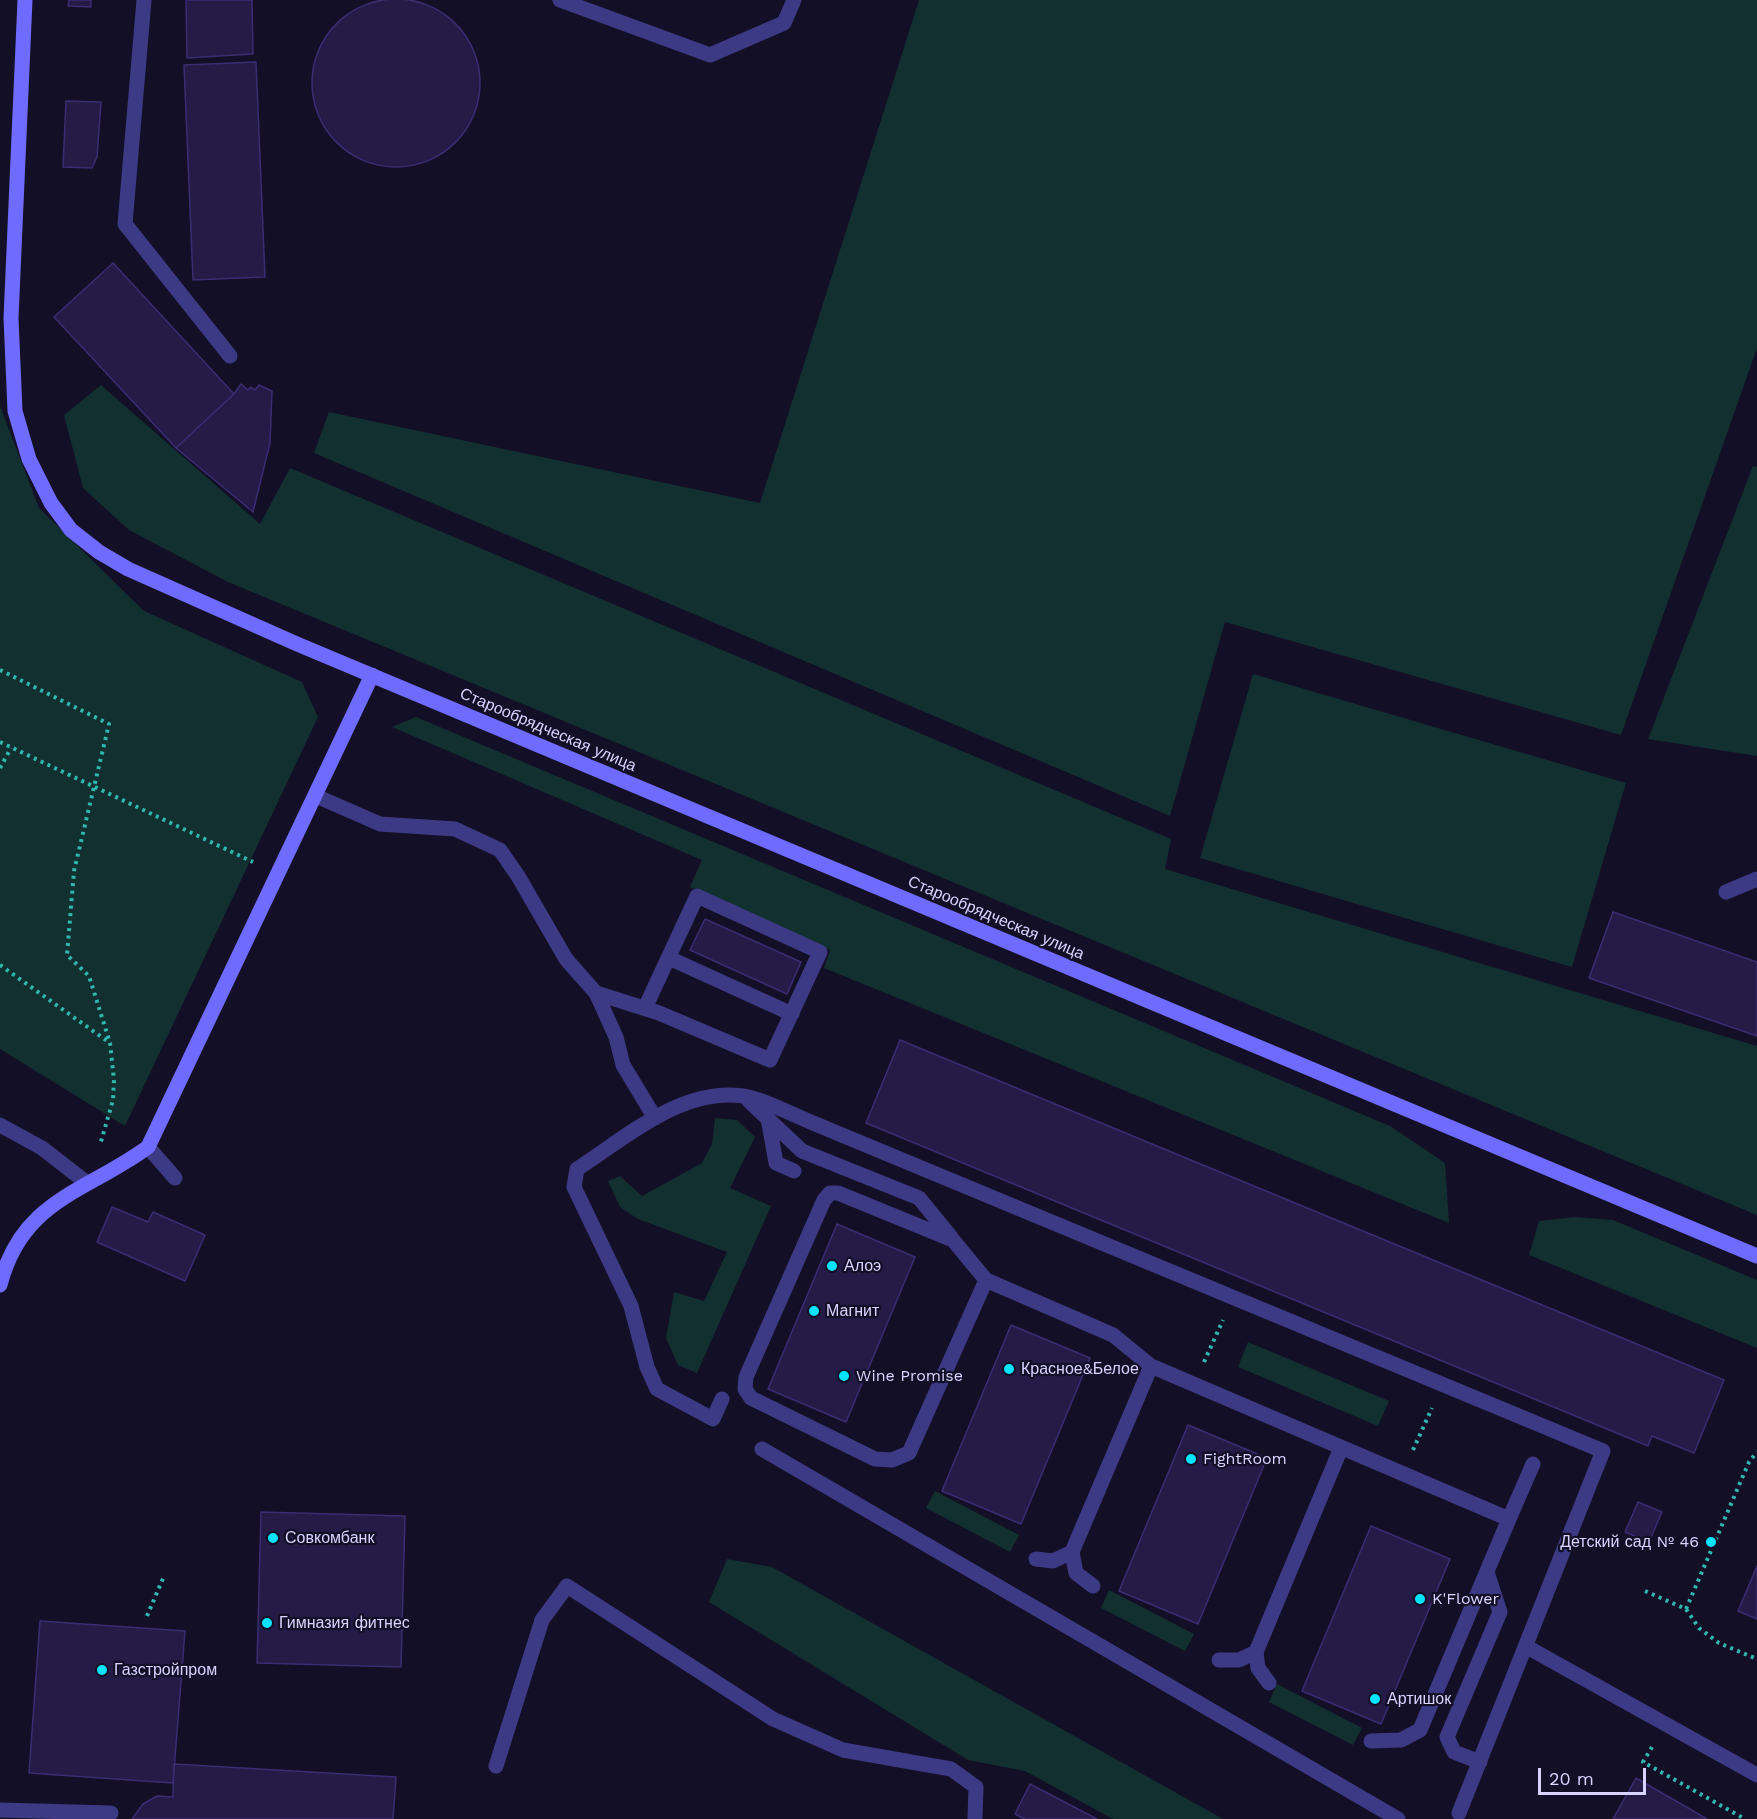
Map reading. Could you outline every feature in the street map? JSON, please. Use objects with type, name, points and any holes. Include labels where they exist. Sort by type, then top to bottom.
[{"type":"street","name":"Старообрядческая улица","points":[[25,0],[5,317],[15,411],[21,437],[51,503],[71,530],[99,552],[128,569],[372,675],[1757,1256]]},
{"type":"street","points":[[1,1276],[33,1221],[49,1207],[87,1183],[126,1163],[148,1147],[372,675]]},
{"type":"lane","points":[[144,0],[126,224],[230,356]]},
{"type":"lane","points":[[560,0],[710,55],[784,23],[794,0]]},
{"type":"lane","points":[[316,796],[380,824],[455,829],[500,850],[518,876],[566,959],[596,993],[616,1037],[623,1065],[655,1118]]},
{"type":"lane","points":[[1726,892],[1757,879]]},
{"type":"lane","points":[[596,993],[645,1008],[770,1060],[820,952],[698,896],[645,1008]]},
{"type":"lane","points":[[669,958],[792,1014]]},
{"type":"lane","points":[[722,1399],[712,1419],[657,1389],[647,1367],[631,1306],[574,1187],[577,1169],[655,1118],[705,1096],[744,1096],[1603,1451],[1459,1814]]},
{"type":"lane","points":[[744,1096],[802,1151],[919,1198],[986,1280],[1113,1335],[1151,1366],[1509,1519]]},
{"type":"lane","points":[[768,1118],[776,1163],[794,1171]]},
{"type":"lane","points":[[0,1125],[42,1148],[87,1183]]},
{"type":"lane","points":[[148,1147],[175,1178]]},
{"type":"lane","points":[[953,1240],[838,1193],[830,1193],[824,1200],[746,1377],[744,1389],[751,1398],[875,1459],[892,1460],[909,1453],[986,1280]]},
{"type":"lane","points":[[1093,1586],[1076,1573],[1072,1552],[1151,1366]]},
{"type":"lane","points":[[1269,1683],[1258,1668],[1256,1652],[1341,1448]]},
{"type":"lane","points":[[762,1449],[1398,1819]]},
{"type":"lane","points":[[1371,1741],[1401,1740],[1420,1730],[1533,1464]]},
{"type":"lane","points":[[1036,1559],[1053,1561],[1072,1552]]},
{"type":"lane","points":[[1480,1762],[1454,1752],[1447,1737],[1500,1612],[1487,1572]]},
{"type":"lane","points":[[496,1766],[542,1620],[567,1586],[773,1719],[843,1750],[951,1769],[976,1787],[975,1819]]},
{"type":"lane","points":[[1527,1647],[1757,1775]]},
{"type":"lane","points":[[1219,1660],[1239,1660],[1256,1652]]},
{"type":"lane","points":[[0,1810],[111,1813]]},
{"type":"path","points":[[0,670],[109,724],[74,871],[67,955],[89,976],[110,1043],[114,1080],[113,1100],[87,1183]]},
{"type":"path","points":[[0,742],[257,864]]},
{"type":"path","points":[[0,768],[11,748]]},
{"type":"path","points":[[0,966],[110,1043]]},
{"type":"path","points":[[1194,1385],[1225,1314]]},
{"type":"path","points":[[1402,1474],[1435,1401]]},
{"type":"path","points":[[1686,1609],[1749,1462],[1757,1452]]},
{"type":"path","points":[[147,1616],[164,1576]]},
{"type":"path","points":[[1645,1591],[1686,1609],[1699,1628],[1713,1638],[1757,1659]]},
{"type":"path","points":[[1666,1723],[1643,1762],[1745,1819]]},
{"type":"green space","points":[[919,0],[1757,0],[1757,348],[1621,735],[1225,622],[1170,816],[314,453],[329,412],[760,503]]},
{"type":"green space","points":[[101,385],[260,524],[290,468],[1171,839],[1165,869],[1757,1046],[1757,1215],[228,582],[129,530],[83,488],[64,415]]},
{"type":"green space","points":[[0,406],[39,508],[144,611],[302,682],[318,717],[125,1126],[0,1049]]},
{"type":"green space","points":[[1753,466],[1757,467],[1757,756],[1648,739]]},
{"type":"green space","points":[[1253,674],[1626,783],[1572,967],[1200,858]]},
{"type":"green space","points":[[416,717],[1390,1126],[1445,1163],[1449,1223],[824,968],[830,950],[690,887],[702,860],[392,727]]},
{"type":"green space","points":[[715,1118],[737,1120],[755,1137],[730,1188],[771,1206],[697,1373],[678,1365],[666,1338],[674,1292],[704,1301],[727,1252],[638,1219],[620,1207],[608,1181],[620,1176],[642,1196],[702,1163],[712,1144]]},
{"type":"green space","points":[[1575,1217],[1613,1220],[1757,1280],[1757,1348],[1529,1255],[1539,1221]]},
{"type":"green space","points":[[1248,1342],[1389,1401],[1378,1426],[1238,1367]]},
{"type":"green space","points":[[935,1491],[1019,1535],[1010,1552],[926,1508]]},
{"type":"green space","points":[[727,1559],[772,1567],[1223,1819],[1113,1819],[1025,1771],[968,1760],[709,1602]]},
{"type":"green space","points":[[1109,1590],[1194,1634],[1185,1651],[1101,1608]]},
{"type":"green space","points":[[1277,1684],[1362,1728],[1353,1745],[1269,1702]]},
{"type":"building","points":[[396,-1],[412,0],[428,5],[456,23],[474,51],[479,67],[479,99],[474,115],[456,143],[428,161],[412,166],[396,167],[380,166],[364,161],[336,143],[318,115],[313,99],[312,83],[313,67],[318,51],[336,23],[364,5],[380,0]]},
{"type":"building","points":[[69,0],[91,0],[91,7],[68,6]]},
{"type":"building","points":[[186,0],[252,0],[253,54],[187,58]]},
{"type":"building","points":[[256,62],[265,277],[193,280],[184,65]]},
{"type":"building","points":[[66,101],[101,102],[97,157],[92,168],[63,167]]},
{"type":"building","points":[[113,263],[234,394],[176,448],[54,317]]},
{"type":"building","points":[[241,384],[248,390],[251,387],[255,390],[259,385],[272,391],[270,443],[253,512],[176,448],[234,394]]},
{"type":"building","points":[[1613,912],[1757,962],[1757,1036],[1589,978]]},
{"type":"building","points":[[705,919],[801,962],[787,994],[690,950]]},
{"type":"building","points":[[900,1040],[1724,1380],[1694,1453],[1652,1436],[1648,1446],[866,1123]]},
{"type":"building","points":[[112,1207],[148,1222],[153,1212],[205,1235],[185,1281],[97,1242]]},
{"type":"building","points":[[837,1224],[915,1257],[846,1422],[768,1389]]},
{"type":"building","points":[[1011,1325],[1090,1358],[1021,1524],[942,1491]]},
{"type":"building","points":[[1188,1425],[1267,1458],[1198,1624],[1119,1591]]},
{"type":"building","points":[[1638,1502],[1662,1512],[1649,1542],[1625,1532]]},
{"type":"building","points":[[261,1512],[405,1516],[401,1667],[257,1663]]},
{"type":"building","points":[[1371,1526],[1450,1559],[1381,1724],[1302,1691]]},
{"type":"building","points":[[1757,1566],[1757,1619],[1738,1611]]},
{"type":"building","points":[[40,1621],[185,1631],[173,1783],[29,1773]]},
{"type":"building","points":[[174,1764],[396,1777],[393,1819],[132,1819],[143,1804],[157,1796],[173,1797]]},
{"type":"building","points":[[1636,1778],[1707,1819],[1613,1819]]},
{"type":"building","points":[[1030,1784],[1097,1819],[1025,1819],[1015,1814]]},
{"type":"place","name":"Алоэ","points":[[832,1266]]},
{"type":"place","name":"Магнит","points":[[814,1311]]},
{"type":"place","name":"Красное&Белое","points":[[1009,1369]]},
{"type":"place","name":"Wine Promise","points":[[844,1376]]},
{"type":"place","name":"FightRoom","points":[[1191,1459]]},
{"type":"place","name":"Совкомбанк","points":[[273,1538]]},
{"type":"place","name":"Детский сад № 46","points":[[1711,1542]]},
{"type":"place","name":"K'Flower","points":[[1420,1599]]},
{"type":"place","name":"Гимназия фитнес","points":[[267,1623]]},
{"type":"place","name":"Газстройпром","points":[[102,1670]]},
{"type":"place","name":"Артишок","points":[[1375,1699]]}]
